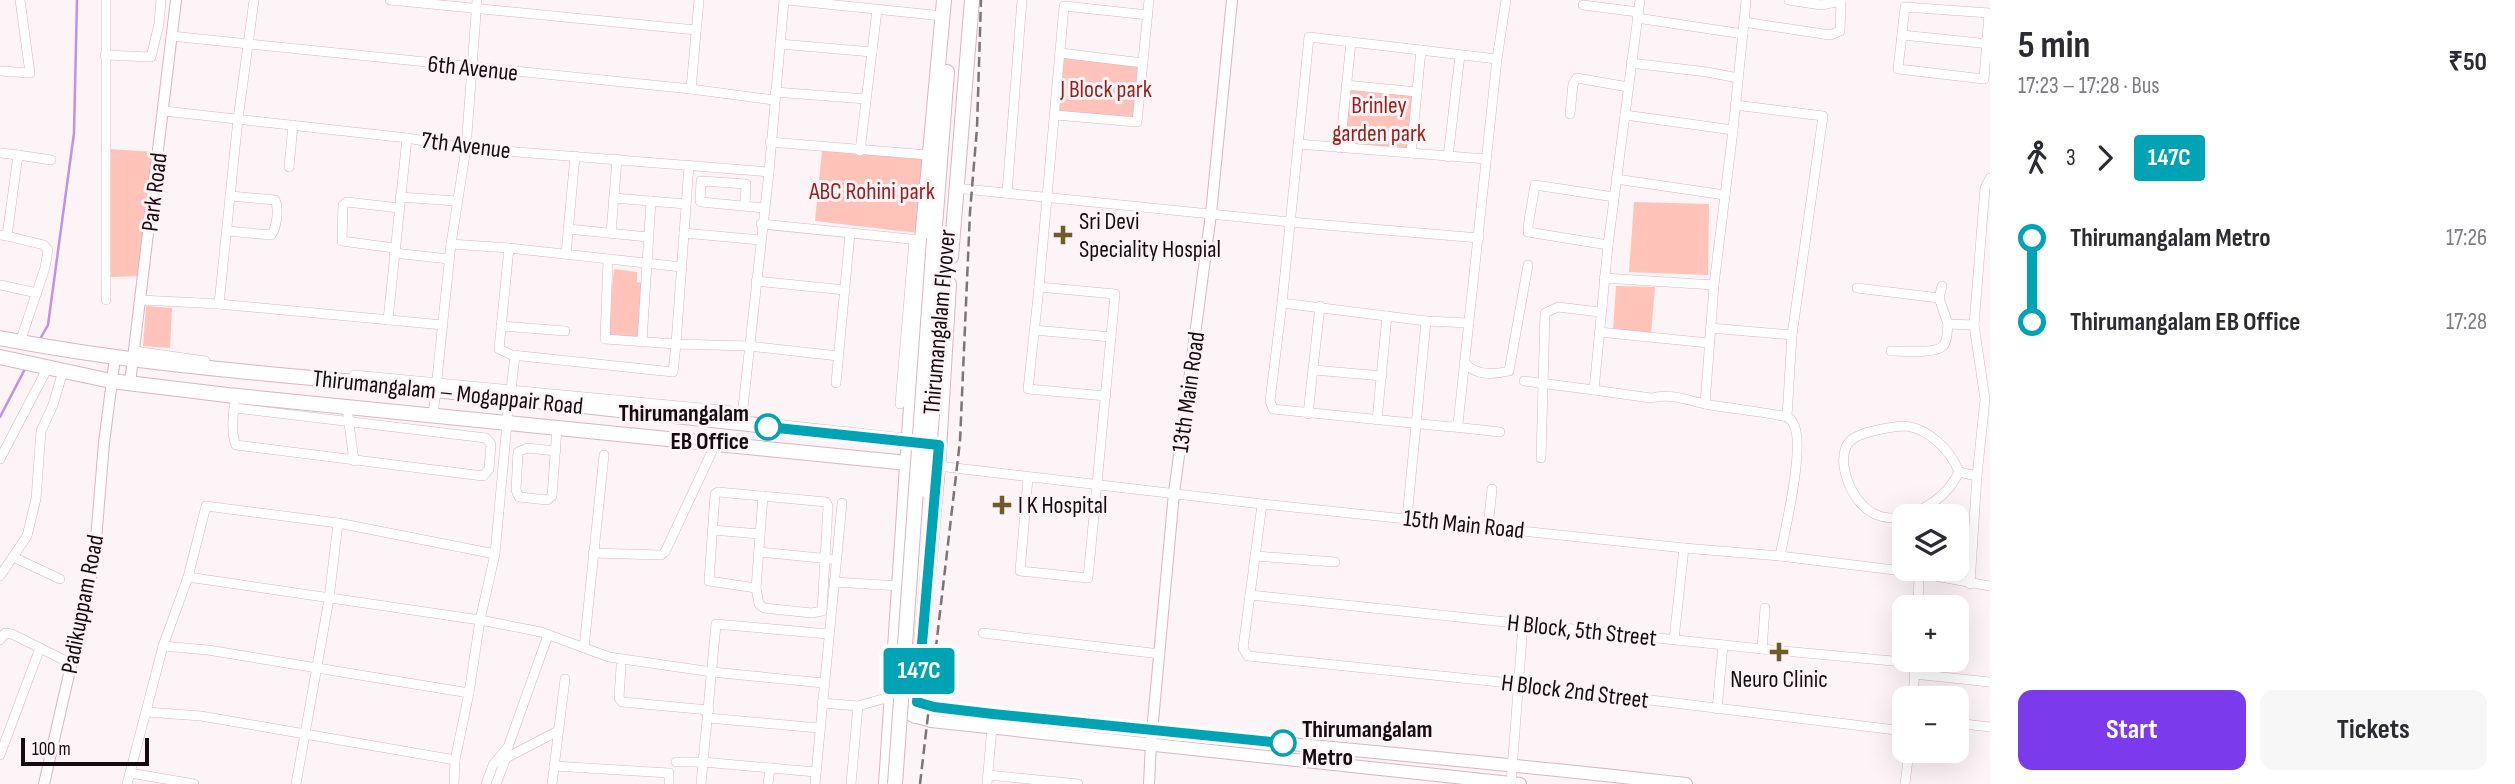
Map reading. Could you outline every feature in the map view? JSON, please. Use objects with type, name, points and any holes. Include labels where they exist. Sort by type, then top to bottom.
[{"type":"main road","points":[[886,784],[900,586],[905,464],[929,240],[928,155],[944,0]]},
{"type":"main road","points":[[916,709],[938,466],[955,188],[972,0]]},
{"type":"main road","name":"Thirumangalam Flyover","points":[[895,784],[929,240],[949,44],[943,23]]},
{"type":"main road","name":"Thirumangalam Flyover","points":[[902,784],[929,240],[961,49],[970,30]]},
{"type":"main road","name":"Thirumangalam – Mogappair Road","points":[[0,338],[115,357],[134,355],[509,393],[742,418],[939,445]]},
{"type":"main road","name":"Thirumangalam – Mogappair Road","points":[[0,357],[111,381],[235,402],[348,415],[433,417],[508,423],[938,466]]},
{"type":"main road","points":[[913,376],[943,379]]},
{"type":"main road","points":[[893,702],[916,709],[932,721],[1514,764],[1686,784]]},
{"type":"main road","points":[[916,709],[934,707],[1514,784]]},
{"type":"street","points":[[0,71],[30,73],[20,0]]},
{"type":"street","points":[[106,0],[106,300]]},
{"type":"street","points":[[105,55],[151,57],[159,24],[161,0]]},
{"type":"street","name":"Park Road","points":[[130,383],[176,0]]},
{"type":"street","points":[[219,304],[238,119],[254,0]]},
{"type":"street","points":[[390,0],[477,4],[696,30]]},
{"type":"street","points":[[691,89],[699,0]]},
{"type":"street","points":[[742,418],[786,0],[877,10],[943,23]]},
{"type":"street","points":[[1007,193],[1022,0]]},
{"type":"street","points":[[1055,115],[1137,122],[1149,0]]},
{"type":"street","name":"13th Main Road","points":[[1149,784],[1174,493],[1211,214],[1232,0]]},
{"type":"street","points":[[1454,428],[1459,421],[1497,59],[1506,0]]},
{"type":"street","points":[[1594,390],[1604,278],[1640,0]]},
{"type":"street","points":[[1705,404],[1714,285],[1746,0]]},
{"type":"street","points":[[1744,22],[1830,36],[1840,31],[1841,1],[1821,5],[1789,0]]},
{"type":"street","points":[[433,417],[456,201],[466,148],[477,4]]},
{"type":"street","points":[[1583,5],[1743,34]]},
{"type":"street","points":[[1105,396],[1028,389],[1064,6],[1148,15]]},
{"type":"street","points":[[1905,7],[1989,13],[1989,44],[1984,79],[1898,69],[1905,7]]},
{"type":"street","points":[[860,151],[877,10]]},
{"type":"street","points":[[1902,35],[1989,44]]},
{"type":"street","name":"6th Avenue","points":[[171,36],[691,89],[775,96],[866,99]]},
{"type":"street","points":[[1497,59],[1309,37],[1270,404],[1276,411],[1500,432]]},
{"type":"street","points":[[1340,148],[1350,42]]},
{"type":"street","points":[[780,44],[872,52]]},
{"type":"street","points":[[1412,153],[1421,50]]},
{"type":"street","points":[[1059,53],[1143,63]]},
{"type":"street","points":[[1448,157],[1460,55]]},
{"type":"street","points":[[1631,66],[1707,72],[1738,78]]},
{"type":"street","points":[[1570,114],[1573,84],[1577,78],[1628,87]]},
{"type":"street","points":[[1346,85],[1417,92]]},
{"type":"street","points":[[1735,105],[1824,116],[1792,335],[1787,416],[1795,426],[1798,442],[1790,507],[1780,556]]},
{"type":"street","name":"7th Avenue","points":[[163,111],[407,138],[466,148],[769,172]]},
{"type":"street","points":[[1625,115],[1733,130]]},
{"type":"street","points":[[289,167],[293,125]]},
{"type":"street","points":[[388,320],[407,138]]},
{"type":"street","points":[[770,142],[928,155]]},
{"type":"street","points":[[1298,144],[1486,159]]},
{"type":"street","points":[[0,153],[51,160]]},
{"type":"street","points":[[18,155],[4,235],[44,245],[48,250],[22,342]]},
{"type":"street","points":[[566,254],[575,156]]},
{"type":"street","points":[[611,233],[617,159]]},
{"type":"street","points":[[509,248],[499,349],[515,355],[670,373],[674,369],[689,165]]},
{"type":"street","points":[[710,180],[711,167]]},
{"type":"street","points":[[1970,584],[1985,399],[1974,326],[1985,188],[1990,178]]},
{"type":"street","points":[[1616,179],[1725,195]]},
{"type":"street","points":[[745,206],[746,184],[701,181],[699,201],[745,206],[764,208]]},
{"type":"street","points":[[1608,245],[1528,232],[1528,226],[1535,185],[1614,197]]},
{"type":"street","points":[[955,188],[1479,238]]},
{"type":"street","points":[[227,232],[271,235],[275,232],[275,200],[230,196]]},
{"type":"street","points":[[614,198],[686,204]]},
{"type":"street","points":[[449,259],[342,241],[343,205],[347,202],[456,201]]},
{"type":"street","points":[[642,341],[651,201]]},
{"type":"street","points":[[761,224],[929,240],[900,404]]},
{"type":"street","points":[[568,229],[648,237]]},
{"type":"street","points":[[684,233],[760,240]]},
{"type":"street","points":[[836,383],[850,233]]},
{"type":"street","points":[[451,244],[682,267]]},
{"type":"street","points":[[608,260],[606,339],[749,346],[838,356]]},
{"type":"street","points":[[1465,363],[1471,370],[1493,375],[1508,371],[1528,265]]},
{"type":"street","points":[[1604,278],[1714,285]]},
{"type":"street","points":[[756,281],[845,290]]},
{"type":"street","points":[[0,285],[37,293]]},
{"type":"street","points":[[1891,351],[1933,351],[1945,343],[1948,324],[1939,298],[1942,286]]},
{"type":"street","points":[[1028,478],[1020,571],[1088,578],[1115,294],[1039,287]]},
{"type":"street","points":[[1857,288],[1939,298]]},
{"type":"street","points":[[141,300],[219,304],[443,325]]},
{"type":"street","points":[[1282,303],[1426,321],[1469,323]]},
{"type":"street","points":[[1308,414],[1320,306]]},
{"type":"street","points":[[1541,458],[1545,313],[1558,307],[1600,312]]},
{"type":"street","points":[[1377,420],[1387,316]]},
{"type":"street","points":[[1407,518],[1426,321]]},
{"type":"street","points":[[1948,324],[1974,326]]},
{"type":"street","points":[[502,326],[565,331]]},
{"type":"street","points":[[1710,328],[1792,335]]},
{"type":"street","points":[[1034,330],[1111,337]]},
{"type":"street","points":[[1599,332],[1709,342]]},
{"type":"street","points":[[454,784],[455,760],[480,620],[495,554],[509,393],[515,355]]},
{"type":"street","points":[[111,381],[115,357]]},
{"type":"street","points":[[0,459],[42,366]]},
{"type":"street","points":[[1314,370],[1382,376]]},
{"type":"street","points":[[0,576],[27,536],[36,499],[41,430],[53,405],[63,371]]},
{"type":"street","name":"Padikuppam Road","points":[[44,784],[94,564],[111,381]]},
{"type":"street","points":[[1524,381],[1651,398],[1679,397],[1705,404],[1787,416]]},
{"type":"street","points":[[235,402],[233,440],[236,445],[483,476],[489,469],[491,444]]},
{"type":"street","points":[[354,461],[348,415],[486,438],[491,444],[505,446]]},
{"type":"street","points":[[1892,518],[1875,515],[1863,506],[1846,476],[1846,446],[1852,439],[1869,432],[1898,425],[1913,426],[1926,431],[1954,458],[1959,472],[1947,493],[1930,504]]},
{"type":"street","points":[[556,451],[522,449],[517,457],[516,490],[519,496],[547,500],[552,496],[556,451],[557,428]]},
{"type":"street","points":[[593,553],[662,555],[715,445]]},
{"type":"street","points":[[584,648],[604,455]]},
{"type":"street","name":"15th Main Road","points":[[938,466],[1262,504],[1892,570]]},
{"type":"street","points":[[1959,472],[1977,475]]},
{"type":"street","points":[[503,480],[516,482]]},
{"type":"street","points":[[1488,527],[1492,489]]},
{"type":"street","points":[[756,588],[709,581],[715,494],[718,492],[763,496],[826,502],[828,506],[822,611],[819,613],[764,608],[759,604],[756,588],[763,496]]},
{"type":"street","points":[[815,784],[842,503]]},
{"type":"street","points":[[1250,595],[1262,504]]},
{"type":"street","points":[[127,784],[163,646],[188,577],[206,506],[338,523],[495,554]]},
{"type":"street","points":[[296,784],[329,598],[338,523]]},
{"type":"street","points":[[712,530],[760,534]]},
{"type":"street","points":[[1674,639],[1684,548]]},
{"type":"street","points":[[759,552],[835,560]]},
{"type":"street","points":[[1255,556],[1335,562]]},
{"type":"street","points":[[13,557],[60,579]]},
{"type":"street","points":[[188,577],[480,620],[548,635],[609,657],[824,684]]},
{"type":"street","name":"15th Main Road","points":[[1956,581],[1990,586]]},
{"type":"street","points":[[834,582],[900,586]]},
{"type":"street","name":"H Block, 5th Street","points":[[1250,595],[1762,649],[1892,659]]},
{"type":"street","name":"H Block 2nd Street","points":[[1250,595],[1244,648],[1245,654],[1253,657],[1519,684],[1892,730]]},
{"type":"street","points":[[1762,649],[1765,608]]},
{"type":"street","points":[[701,784],[716,624],[828,634]]},
{"type":"street","points":[[1514,784],[1523,624]]},
{"type":"street","points":[[0,640],[5,633],[12,634],[72,664]]},
{"type":"street","points":[[983,633],[1160,654]]},
{"type":"street","points":[[486,784],[493,765],[508,747],[548,635]]},
{"type":"street","points":[[1717,709],[1723,645]]},
{"type":"street","points":[[163,646],[208,650],[469,693]]},
{"type":"street","points":[[0,755],[40,648]]},
{"type":"street","points":[[621,667],[619,698],[622,702],[819,728]]},
{"type":"street","points":[[1914,686],[1914,674],[1990,682]]},
{"type":"street","points":[[552,784],[565,679]]},
{"type":"street","points":[[822,703],[858,706],[893,702]]},
{"type":"street","points":[[851,784],[858,706]]},
{"type":"street","points":[[147,712],[201,716],[455,760]]},
{"type":"street","points":[[1969,725],[1990,727]]},
{"type":"street","points":[[992,727],[988,779],[1078,784]]},
{"type":"street","points":[[496,784],[506,758],[558,732]]},
{"type":"street","points":[[676,762],[816,772]]},
{"type":"street","points":[[1905,784],[1908,763]]},
{"type":"street","points":[[554,766],[669,773],[669,784]]},
{"type":"street","points":[[768,784],[770,768]]},
{"type":"street","points":[[130,773],[194,784]]},
{"type":"green space","name":"J Block park","points":[[1060,53],[1143,63],[1137,122],[1055,115]]},
{"type":"green space","name":"Brinley garden park","points":[[1346,85],[1417,92],[1411,153],[1341,148]]},
{"type":"green space","points":[[109,149],[156,152],[140,276],[110,277]]},
{"type":"green space","name":"ABC Rohini park","points":[[822,151],[923,158],[918,233],[815,221]]},
{"type":"green space","points":[[1634,202],[1709,204],[1708,275],[1629,272]]},
{"type":"green space","points":[[614,269],[637,272],[637,282],[647,284],[642,338],[607,335]]},
{"type":"green space","points":[[1616,286],[1655,287],[1651,334],[1613,331]]},
{"type":"green space","points":[[146,306],[172,308],[170,348],[143,346]]},
{"type":"waterway","points":[[40,339],[48,325],[74,133],[77,0]]},
{"type":"waterway","points":[[0,417],[26,367]]},
{"type":"railway","points":[[920,784],[960,441],[981,0]]},
{"type":"bus line","name":"147C","points":[[768,427],[939,445],[917,702],[934,707],[993,714],[1283,743]]},
{"type":"place","name":"Sri Devi Speciality Hospial","points":[[1063,235]]},
{"type":"place","name":"Thirumangalam EB Office","points":[[768,427]]},
{"type":"place","name":"I K Hospital","points":[[1002,505]]},
{"type":"place","name":"Neuro Clinic","points":[[1779,652]]},
{"type":"place","name":"Thirumangalam Metro","points":[[1283,743]]}]
